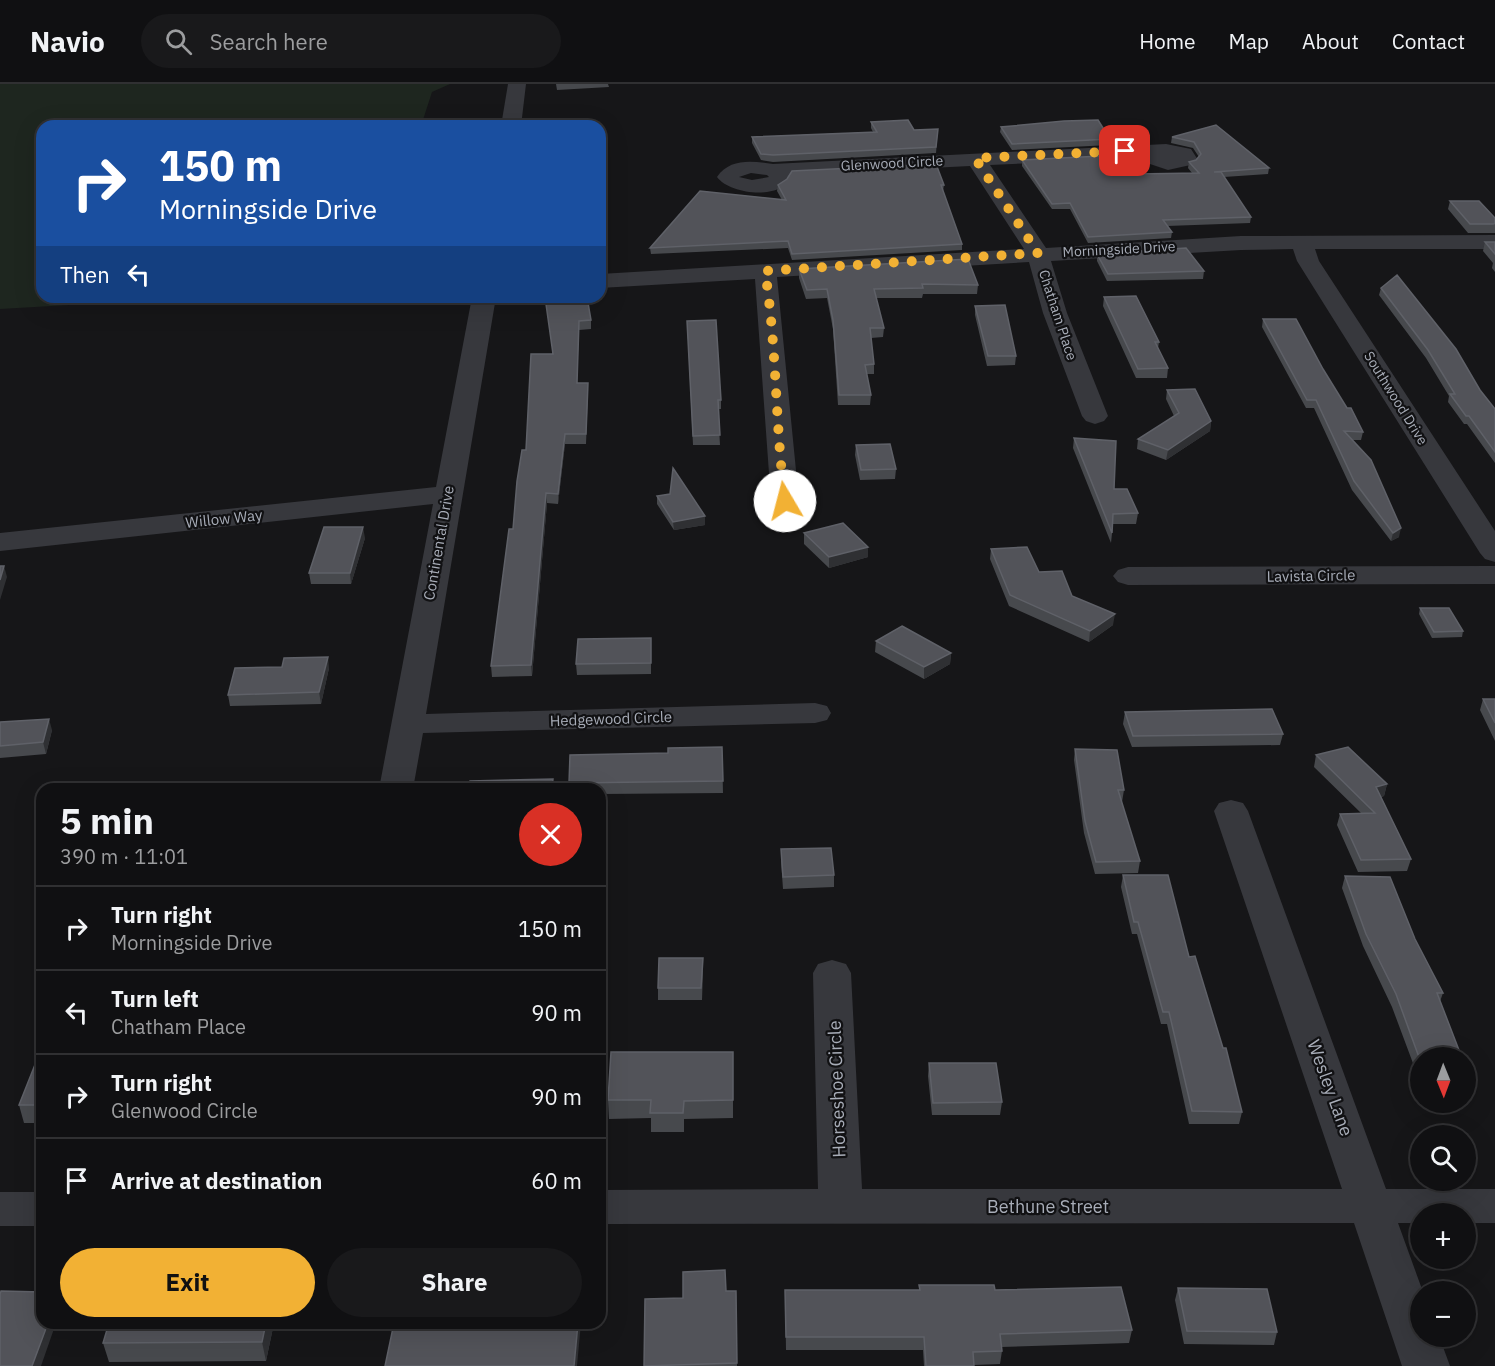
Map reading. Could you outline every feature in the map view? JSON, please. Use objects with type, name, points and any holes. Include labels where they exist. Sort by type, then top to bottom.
[{"type":"street","points":[[512,120],[518,84]]},
{"type":"street","name":"Glenwood Circle","points":[[773,170],[975,158],[1154,151]]},
{"type":"street","name":"Chatham Place","points":[[975,158],[1038,253],[1055,313],[1095,416]]},
{"type":"street","name":"Morningside Drive","points":[[606,281],[1038,253],[1301,242],[1495,242]]},
{"type":"street","name":"Southwood Drive","points":[[1301,242],[1308,261],[1495,553]]},
{"type":"street","points":[[765,271],[777,373],[778,448],[785,501]]},
{"type":"street","name":"Continental Drive","points":[[397,783],[483,303]]},
{"type":"street","name":"Willow Way","points":[[0,542],[448,494]]},
{"type":"street","name":"Lavista Circle","points":[[1128,576],[1495,575]]},
{"type":"street","name":"Hedgewood Circle","points":[[407,724],[815,713]]},
{"type":"street","name":"Wesley Lane","points":[[1231,811],[1373,1208],[1426,1366]]},
{"type":"street","name":"Horseshoe Circle","points":[[832,972],[842,1206]]},
{"type":"street","name":"Bethune Street","points":[[606,1207],[1373,1208],[1495,1206]]},
{"type":"street","points":[[0,1209],[36,1209]]},
{"type":"shaded area","points":[[0,84],[450,84],[432,92],[423,120],[36,120],[36,303],[104,303],[0,309]]},
{"type":"building","points":[[908,120],[914,130],[938,129],[936,147],[773,155],[761,154],[752,137],[877,132],[871,122]]},
{"type":"building","points":[[1098,120],[1110,139],[1012,144],[1001,127],[1064,121]]},
{"type":"building","points":[[1216,125],[1269,168],[1214,172],[1221,172],[1251,217],[1163,220],[1172,232],[1088,237],[1070,203],[1052,204],[1022,160],[1121,155],[1133,174],[1199,173],[1189,162],[1196,160],[1201,154],[1194,142],[1172,137]]},
{"type":"building","points":[[936,164],[962,244],[792,254],[788,241],[650,248],[700,191],[786,200],[778,185],[787,179],[792,171]]},
{"type":"building","points":[[1450,201],[1479,201],[1495,218],[1495,224],[1470,224]]},
{"type":"building","points":[[1485,242],[1495,242],[1495,254]]},
{"type":"building","points":[[1186,248],[1204,271],[1108,274],[1097,254]]},
{"type":"building","points":[[968,259],[978,285],[922,284],[923,288],[874,289],[884,328],[870,328],[874,364],[865,365],[871,395],[839,395],[833,320],[827,289],[807,290],[799,269]]},
{"type":"building","points":[[1397,275],[1456,349],[1480,390],[1495,409],[1495,452],[1450,394],[1455,394],[1428,350],[1381,288]]},
{"type":"building","points":[[1136,296],[1159,342],[1155,342],[1168,368],[1138,369],[1104,297]]},
{"type":"building","points":[[546,303],[588,303],[591,320],[579,321],[577,383],[588,383],[586,434],[565,434],[558,494],[546,493],[531,665],[491,666],[509,529],[513,529],[522,450],[526,450],[531,354],[553,354]]},
{"type":"building","points":[[1005,305],[1016,356],[988,356],[975,306]]},
{"type":"building","points":[[1263,319],[1296,319],[1347,408],[1351,408],[1363,432],[1344,431],[1371,460],[1401,528],[1393,533],[1354,481],[1316,400],[1307,400]]},
{"type":"building","points":[[716,320],[721,400],[718,400],[720,435],[693,436],[687,321]]},
{"type":"building","points":[[1195,389],[1211,421],[1168,450],[1138,439],[1179,413],[1167,390]]},
{"type":"building","points":[[1074,438],[1116,441],[1114,489],[1127,489],[1138,513],[1113,514],[1112,533]]},
{"type":"building","points":[[890,444],[896,469],[861,470],[856,445]]},
{"type":"building","points":[[673,468],[705,516],[673,522],[657,496],[670,494]]},
{"type":"building","points":[[843,523],[868,547],[829,557],[804,533]]},
{"type":"building","points":[[324,527],[363,527],[350,573],[309,573]]},
{"type":"building","points":[[1027,547],[1039,572],[1062,571],[1072,596],[1115,614],[1090,631],[1010,595],[991,549]]},
{"type":"building","points":[[0,566],[4,566],[0,580]]},
{"type":"building","points":[[1420,608],[1449,608],[1463,631],[1434,632]]},
{"type":"building","points":[[902,626],[951,653],[924,667],[876,641]]},
{"type":"building","points":[[651,638],[651,663],[576,664],[578,639]]},
{"type":"building","points":[[328,657],[319,692],[228,695],[235,668],[282,667],[284,658]]},
{"type":"building","points":[[1483,699],[1495,699],[1495,723]]},
{"type":"building","points":[[1272,709],[1283,734],[1133,736],[1125,712]]},
{"type":"building","points":[[49,719],[43,742],[0,746],[0,722]]},
{"type":"building","points":[[722,747],[723,781],[569,783],[570,755],[668,753],[668,748]]},
{"type":"building","points":[[1348,747],[1387,784],[1376,787],[1411,859],[1361,860],[1340,814],[1375,813],[1316,755]]},
{"type":"building","points":[[1075,749],[1117,750],[1124,790],[1118,790],[1140,861],[1096,862],[1085,821]]},
{"type":"building","points":[[553,779],[553,783],[470,783],[470,781]]},
{"type":"building","points":[[831,848],[834,875],[783,877],[781,849]]},
{"type":"building","points":[[1123,875],[1168,875],[1189,957],[1195,956],[1223,1048],[1226,1048],[1242,1112],[1192,1111],[1169,1012],[1163,1012],[1138,922],[1134,922]]},
{"type":"building","points":[[1345,876],[1390,877],[1415,939],[1443,993],[1437,993],[1458,1047],[1415,1047],[1396,994],[1366,934]]},
{"type":"building","points":[[659,958],[703,958],[701,988],[658,988]]},
{"type":"building","points":[[611,1052],[733,1052],[733,1100],[684,1101],[683,1113],[650,1113],[651,1100],[608,1100]]},
{"type":"building","points":[[36,1062],[36,1105],[19,1105]]},
{"type":"building","points":[[929,1063],[996,1063],[1002,1102],[933,1103]]},
{"type":"building","points":[[725,1270],[726,1291],[736,1291],[737,1363],[644,1366],[645,1299],[683,1298],[683,1272]]},
{"type":"building","points":[[919,1285],[994,1285],[995,1290],[1121,1287],[1132,1330],[1000,1334],[1002,1351],[973,1352],[974,1366],[926,1366],[924,1337],[786,1337],[785,1290],[920,1290]]},
{"type":"building","points":[[1178,1288],[1267,1289],[1277,1332],[1187,1331]]},
{"type":"building","points":[[1,1291],[36,1292],[36,1329],[46,1329],[32,1366],[0,1366]]},
{"type":"building","points":[[107,1329],[265,1329],[262,1342],[103,1343]]},
{"type":"building","points":[[393,1329],[577,1329],[574,1366],[385,1366]]},
{"type":"route","points":[[785,501],[778,448],[777,373],[765,271],[1038,253],[975,158],[1125,151]]}]
